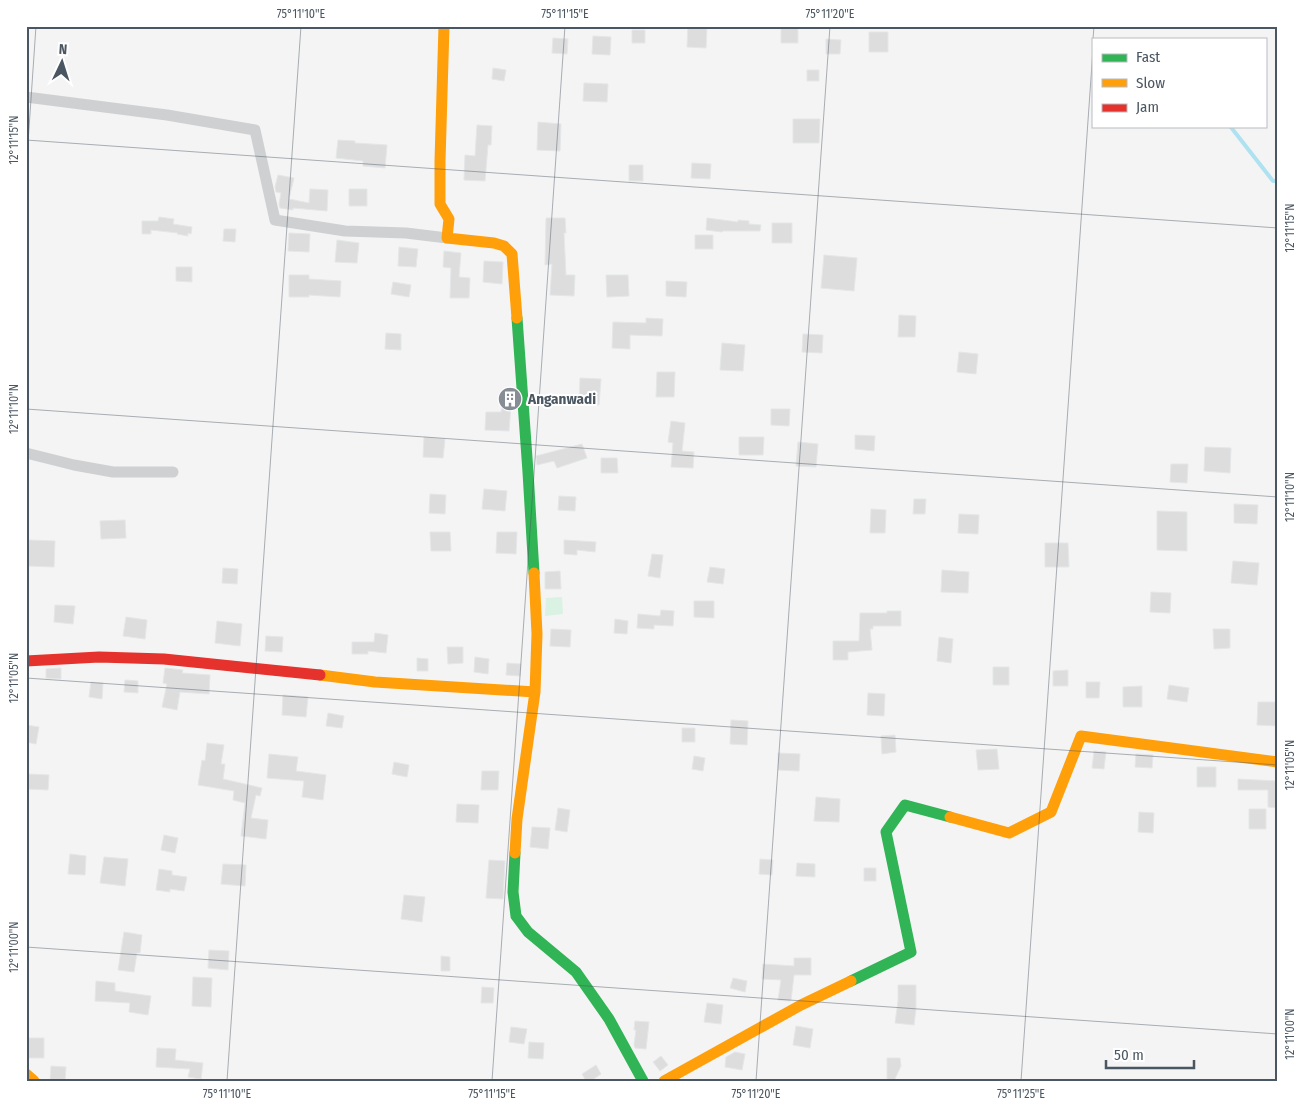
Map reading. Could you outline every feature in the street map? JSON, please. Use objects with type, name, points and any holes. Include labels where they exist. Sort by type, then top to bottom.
[{"type":"street","points":[[444,26],[440,204],[449,219],[447,238]]},
{"type":"street","points":[[26,98],[167,115],[255,130],[275,220],[345,231],[406,233],[494,243],[504,246],[512,254],[530,491],[537,634],[535,692],[517,819],[513,892],[516,916],[528,932],[576,972],[609,1019],[644,1081]]},
{"type":"street","points":[[26,453],[113,472],[173,472]]},
{"type":"street","points":[[26,661],[99,657],[164,658],[375,682],[535,692]]},
{"type":"street","points":[[664,1081],[801,1005],[911,952],[886,832],[905,805],[1009,833],[1051,812],[1081,736],[1278,762]]},
{"type":"street","points":[[26,1074],[34,1081]]},
{"type":"green space","points":[[562,597],[563,614],[545,616],[546,598]]},
{"type":"building","points":[[688,26],[707,27],[706,48],[687,47]]},
{"type":"building","points":[[781,26],[798,26],[798,43],[781,43]]},
{"type":"building","points":[[632,30],[645,30],[645,43],[632,43]]},
{"type":"building","points":[[869,32],[888,32],[888,52],[869,52]]},
{"type":"building","points":[[593,36],[611,37],[610,55],[592,54]]},
{"type":"building","points":[[553,38],[568,39],[567,54],[552,53]]},
{"type":"building","points":[[826,39],[841,40],[840,54],[826,54]]},
{"type":"building","points":[[493,68],[506,70],[504,81],[492,79]]},
{"type":"building","points":[[807,70],[819,70],[819,81],[807,81]]},
{"type":"building","points":[[584,83],[608,84],[607,102],[583,101]]},
{"type":"building","points":[[793,119],[820,119],[819,143],[793,143]]},
{"type":"building","points":[[538,122],[561,124],[560,151],[537,150]]},
{"type":"building","points":[[477,125],[492,126],[491,145],[488,145],[485,181],[464,180],[465,155],[475,156]]},
{"type":"building","points":[[338,140],[387,145],[385,168],[363,166],[363,161],[336,158]]},
{"type":"building","points":[[692,163],[711,164],[710,179],[691,178]]},
{"type":"building","points":[[629,165],[643,165],[643,181],[629,181]]},
{"type":"building","points":[[278,175],[294,178],[289,199],[309,203],[310,189],[328,190],[327,211],[280,208],[281,193],[276,192],[275,187]]},
{"type":"building","points":[[349,189],[367,189],[367,206],[349,206]]},
{"type":"building","points":[[159,217],[174,219],[173,224],[192,227],[191,234],[188,233],[188,236],[151,230],[151,234],[142,234],[142,221],[158,221]]},
{"type":"building","points":[[546,218],[565,218],[566,275],[575,275],[574,296],[550,295],[552,264],[545,265]]},
{"type":"building","points":[[707,218],[738,222],[738,220],[749,221],[749,224],[761,225],[760,231],[722,232],[706,230]]},
{"type":"building","points":[[772,223],[792,223],[792,243],[772,243]]},
{"type":"building","points":[[224,229],[236,229],[235,242],[223,241]]},
{"type":"building","points":[[289,233],[310,234],[309,252],[288,251]]},
{"type":"building","points":[[695,235],[713,235],[713,249],[695,249]]},
{"type":"building","points":[[337,240],[359,243],[357,263],[335,262]]},
{"type":"building","points":[[399,247],[418,249],[416,267],[398,266]]},
{"type":"building","points":[[444,251],[461,253],[459,277],[470,278],[469,298],[450,298],[451,268],[443,267]]},
{"type":"building","points":[[824,255],[857,258],[854,291],[821,288]]},
{"type":"building","points":[[484,261],[503,262],[502,284],[483,282]]},
{"type":"building","points":[[176,267],[192,267],[192,282],[176,281]]},
{"type":"building","points":[[289,275],[309,275],[309,279],[341,281],[340,297],[309,295],[309,297],[289,297]]},
{"type":"building","points":[[606,275],[628,275],[629,296],[607,297]]},
{"type":"building","points":[[666,281],[687,282],[686,297],[666,296]]},
{"type":"building","points":[[393,282],[411,285],[409,297],[391,294]]},
{"type":"building","points":[[899,315],[916,316],[915,337],[898,337]]},
{"type":"building","points":[[646,318],[663,319],[662,336],[630,335],[630,349],[612,348],[613,322],[646,323]]},
{"type":"building","points":[[386,333],[401,334],[401,350],[385,349]]},
{"type":"building","points":[[803,334],[823,335],[822,353],[802,352]]},
{"type":"building","points":[[722,343],[745,345],[743,371],[720,370]]},
{"type":"building","points":[[959,352],[978,354],[976,374],[957,372]]},
{"type":"building","points":[[657,372],[675,372],[674,397],[656,397]]},
{"type":"building","points":[[580,378],[601,379],[599,405],[579,404]]},
{"type":"building","points":[[505,389],[513,392],[514,406],[511,406],[509,431],[485,430],[486,412],[501,412]]},
{"type":"building","points":[[771,409],[790,409],[789,426],[771,425]]},
{"type":"building","points":[[671,421],[685,423],[682,451],[694,452],[693,468],[671,467],[673,443],[668,442]]},
{"type":"building","points":[[855,435],[875,436],[874,451],[855,449]]},
{"type":"building","points":[[424,437],[445,439],[443,458],[423,457]]},
{"type":"building","points":[[739,437],[764,437],[763,455],[739,455]]},
{"type":"building","points":[[798,442],[818,444],[816,467],[796,466]]},
{"type":"building","points":[[582,444],[587,458],[557,468],[554,461],[537,465],[536,456]]},
{"type":"building","points":[[1205,447],[1231,448],[1230,473],[1204,471]]},
{"type":"building","points":[[601,458],[617,458],[618,473],[601,473]]},
{"type":"building","points":[[1171,464],[1188,464],[1187,483],[1170,482]]},
{"type":"building","points":[[484,489],[507,491],[505,511],[482,509]]},
{"type":"building","points":[[430,494],[446,495],[445,514],[429,513]]},
{"type":"building","points":[[559,496],[576,497],[575,511],[558,510]]},
{"type":"building","points":[[914,499],[926,499],[925,514],[913,514]]},
{"type":"building","points":[[1234,504],[1258,505],[1257,524],[1234,523]]},
{"type":"building","points":[[871,509],[886,510],[885,533],[870,533]]},
{"type":"building","points":[[1157,511],[1187,512],[1187,551],[1157,550]]},
{"type":"building","points":[[959,514],[979,515],[978,534],[958,533]]},
{"type":"building","points":[[125,520],[126,538],[101,539],[100,521]]},
{"type":"building","points":[[430,532],[450,532],[451,551],[431,551]]},
{"type":"building","points":[[497,532],[517,532],[516,554],[496,553]]},
{"type":"building","points":[[29,540],[55,541],[54,567],[28,566]]},
{"type":"building","points":[[564,540],[596,542],[595,552],[577,550],[577,555],[564,554]]},
{"type":"building","points":[[1045,543],[1068,543],[1069,567],[1045,567]]},
{"type":"building","points":[[652,554],[663,555],[660,578],[648,576]]},
{"type":"building","points":[[1233,561],[1259,563],[1257,585],[1231,583]]},
{"type":"building","points":[[710,567],[725,569],[723,584],[707,582]]},
{"type":"building","points":[[223,568],[238,569],[237,584],[222,583]]},
{"type":"building","points":[[942,570],[969,572],[968,593],[941,592]]},
{"type":"building","points":[[560,571],[561,589],[545,589],[545,572]]},
{"type":"building","points":[[1151,592],[1171,593],[1170,613],[1150,612]]},
{"type":"building","points":[[694,601],[714,601],[714,618],[694,617]]},
{"type":"building","points":[[55,605],[75,606],[73,624],[54,622]]},
{"type":"building","points":[[661,610],[674,611],[673,626],[654,625],[654,629],[637,628],[638,614],[660,616]]},
{"type":"building","points":[[887,611],[901,611],[901,626],[873,626],[873,629],[870,629],[872,650],[848,652],[848,660],[833,660],[833,641],[859,641],[860,613],[887,613]]},
{"type":"building","points":[[126,617],[147,620],[145,639],[123,636]]},
{"type":"building","points":[[615,619],[628,621],[627,634],[614,633]]},
{"type":"building","points":[[217,621],[242,624],[240,646],[215,643]]},
{"type":"building","points":[[551,629],[571,630],[570,647],[550,646]]},
{"type":"building","points":[[1213,629],[1230,629],[1230,648],[1214,649]]},
{"type":"building","points":[[375,633],[388,635],[386,653],[368,651],[368,654],[352,654],[352,642],[374,642]]},
{"type":"building","points":[[266,636],[283,637],[282,652],[265,651]]},
{"type":"building","points":[[939,637],[953,639],[951,663],[937,661]]},
{"type":"building","points":[[447,647],[463,647],[463,663],[448,664]]},
{"type":"building","points":[[475,657],[489,659],[488,674],[474,672]]},
{"type":"building","points":[[417,658],[428,659],[428,671],[417,671]]},
{"type":"building","points":[[507,663],[521,664],[520,676],[506,675]]},
{"type":"building","points":[[993,667],[1009,667],[1009,685],[993,685]]},
{"type":"building","points":[[61,668],[61,679],[46,678],[46,669]]},
{"type":"building","points":[[165,668],[183,670],[182,673],[210,675],[209,694],[180,692],[177,710],[162,707],[167,684],[163,683]]},
{"type":"building","points":[[1068,670],[1068,686],[1053,686],[1053,671]]},
{"type":"building","points":[[125,680],[138,681],[138,693],[124,692]]},
{"type":"building","points":[[91,682],[103,683],[102,699],[89,697]]},
{"type":"building","points":[[1086,682],[1100,682],[1099,698],[1086,698]]},
{"type":"building","points":[[1169,685],[1189,688],[1187,702],[1167,699]]},
{"type":"building","points":[[1142,686],[1142,707],[1123,707],[1123,687]]},
{"type":"building","points":[[868,693],[885,694],[884,716],[867,715]]},
{"type":"building","points":[[283,695],[308,697],[306,717],[282,715]]},
{"type":"building","points":[[1258,702],[1278,702],[1277,726],[1257,725]]},
{"type":"building","points":[[328,713],[344,716],[342,728],[326,726]]},
{"type":"building","points":[[731,720],[748,721],[747,745],[730,744]]},
{"type":"building","points":[[26,725],[39,727],[36,744],[26,742]]},
{"type":"building","points":[[682,728],[695,728],[695,742],[682,742]]},
{"type":"building","points":[[895,735],[896,752],[882,754],[881,736]]},
{"type":"building","points":[[207,743],[224,745],[221,764],[225,764],[223,779],[262,788],[260,796],[256,795],[251,818],[268,820],[266,839],[241,836],[245,803],[233,800],[234,791],[198,785],[202,760],[205,761]]},
{"type":"building","points":[[997,749],[999,769],[978,770],[976,750]]},
{"type":"building","points":[[1094,751],[1106,752],[1104,769],[1092,768]]},
{"type":"building","points":[[778,753],[800,754],[799,771],[778,770]]},
{"type":"building","points":[[269,754],[298,757],[296,771],[326,775],[323,800],[302,797],[304,781],[267,778]]},
{"type":"building","points":[[1136,754],[1153,755],[1152,768],[1135,767]]},
{"type":"building","points":[[694,756],[705,758],[703,771],[692,769]]},
{"type":"building","points":[[394,762],[409,765],[407,777],[392,774]]},
{"type":"building","points":[[1197,767],[1216,767],[1216,787],[1197,787]]},
{"type":"building","points":[[482,771],[499,771],[498,790],[481,790]]},
{"type":"building","points":[[28,774],[49,775],[48,790],[27,789]]},
{"type":"building","points":[[1238,779],[1278,781],[1278,808],[1268,807],[1268,790],[1238,790]]},
{"type":"building","points":[[816,797],[840,799],[839,822],[814,821]]},
{"type":"building","points":[[457,804],[479,805],[478,823],[456,822]]},
{"type":"building","points":[[558,808],[570,810],[567,832],[555,830]]},
{"type":"building","points":[[1249,809],[1266,809],[1266,829],[1249,829]]},
{"type":"building","points":[[1139,812],[1154,813],[1153,833],[1138,832]]},
{"type":"building","points":[[532,827],[550,828],[548,849],[530,847]]},
{"type":"building","points":[[164,835],[178,838],[175,853],[161,850]]},
{"type":"building","points":[[70,854],[86,856],[85,875],[68,874]]},
{"type":"building","points":[[104,857],[128,859],[125,886],[100,883]]},
{"type":"building","points":[[760,859],[773,860],[772,875],[759,874]]},
{"type":"building","points":[[489,860],[505,861],[503,899],[486,898]]},
{"type":"building","points":[[797,863],[815,864],[815,877],[796,876]]},
{"type":"building","points":[[223,864],[246,865],[245,886],[221,884]]},
{"type":"building","points":[[864,868],[876,868],[876,881],[864,881]]},
{"type":"building","points":[[159,869],[172,871],[172,875],[187,877],[184,891],[156,890]]},
{"type":"building","points":[[404,895],[425,897],[422,922],[401,919]]},
{"type":"building","points":[[124,932],[142,935],[140,953],[137,953],[134,972],[118,970]]},
{"type":"building","points":[[209,950],[229,951],[228,970],[208,968]]},
{"type":"building","points":[[441,956],[450,957],[450,971],[441,971]]},
{"type":"building","points":[[794,958],[811,958],[811,975],[794,975],[791,1000],[778,1000],[781,980],[762,979],[763,964],[794,966]]},
{"type":"building","points":[[193,977],[212,978],[211,1007],[192,1006]]},
{"type":"building","points":[[733,978],[747,981],[745,992],[730,988]]},
{"type":"building","points":[[96,981],[115,983],[115,991],[151,996],[148,1015],[129,1012],[130,1003],[95,1001]]},
{"type":"building","points":[[898,985],[916,985],[914,1025],[895,1023]]},
{"type":"building","points":[[482,987],[494,988],[493,1003],[481,1003]]},
{"type":"building","points":[[707,1003],[723,1005],[721,1024],[704,1022]]},
{"type":"building","points":[[635,1021],[649,1022],[646,1049],[635,1048]]},
{"type":"building","points":[[796,1026],[813,1029],[810,1048],[793,1045]]},
{"type":"building","points":[[511,1027],[527,1029],[524,1044],[509,1042]]},
{"type":"building","points":[[26,1038],[44,1038],[44,1058],[26,1058]]},
{"type":"building","points":[[529,1042],[544,1043],[543,1059],[528,1058]]},
{"type":"building","points":[[157,1048],[176,1049],[175,1060],[203,1063],[201,1079],[188,1077],[190,1069],[156,1067]]},
{"type":"building","points":[[735,1052],[745,1054],[742,1070],[725,1067],[726,1057]]},
{"type":"building","points":[[661,1056],[668,1065],[660,1071],[653,1062]]},
{"type":"building","points":[[887,1058],[900,1058],[901,1066],[894,1081],[887,1081]]},
{"type":"building","points":[[596,1065],[601,1074],[591,1081],[586,1081],[582,1074]]},
{"type":"building","points":[[51,1066],[66,1067],[65,1081],[50,1081]]},
{"type":"waterway","points":[[1232,128],[1273,181],[1278,181]]},
{"type":"traffic: fast","points":[[517,318],[534,573]]},
{"type":"traffic: fast","points":[[851,981],[911,952],[886,832],[905,805],[950,817]]},
{"type":"traffic: fast","points":[[515,853],[513,892],[516,916],[528,932],[576,972],[609,1019],[643,1081]]},
{"type":"traffic: slow","points":[[444,26],[440,204],[449,219],[447,238],[494,243],[504,246],[512,254],[517,318]]},
{"type":"traffic: slow","points":[[515,853],[517,819],[535,692],[537,634],[534,573]]},
{"type":"traffic: slow","points":[[320,675],[375,682],[535,692]]},
{"type":"traffic: slow","points":[[950,817],[1009,833],[1051,812],[1081,736],[1278,762]]},
{"type":"traffic: slow","points":[[664,1081],[801,1005],[851,981]]},
{"type":"traffic: slow","points":[[26,1074],[34,1081]]},
{"type":"traffic: jam","points":[[26,661],[99,657],[164,659],[320,675]]},
{"type":"place","name":"Anganwadi","points":[[510,399]]}]
